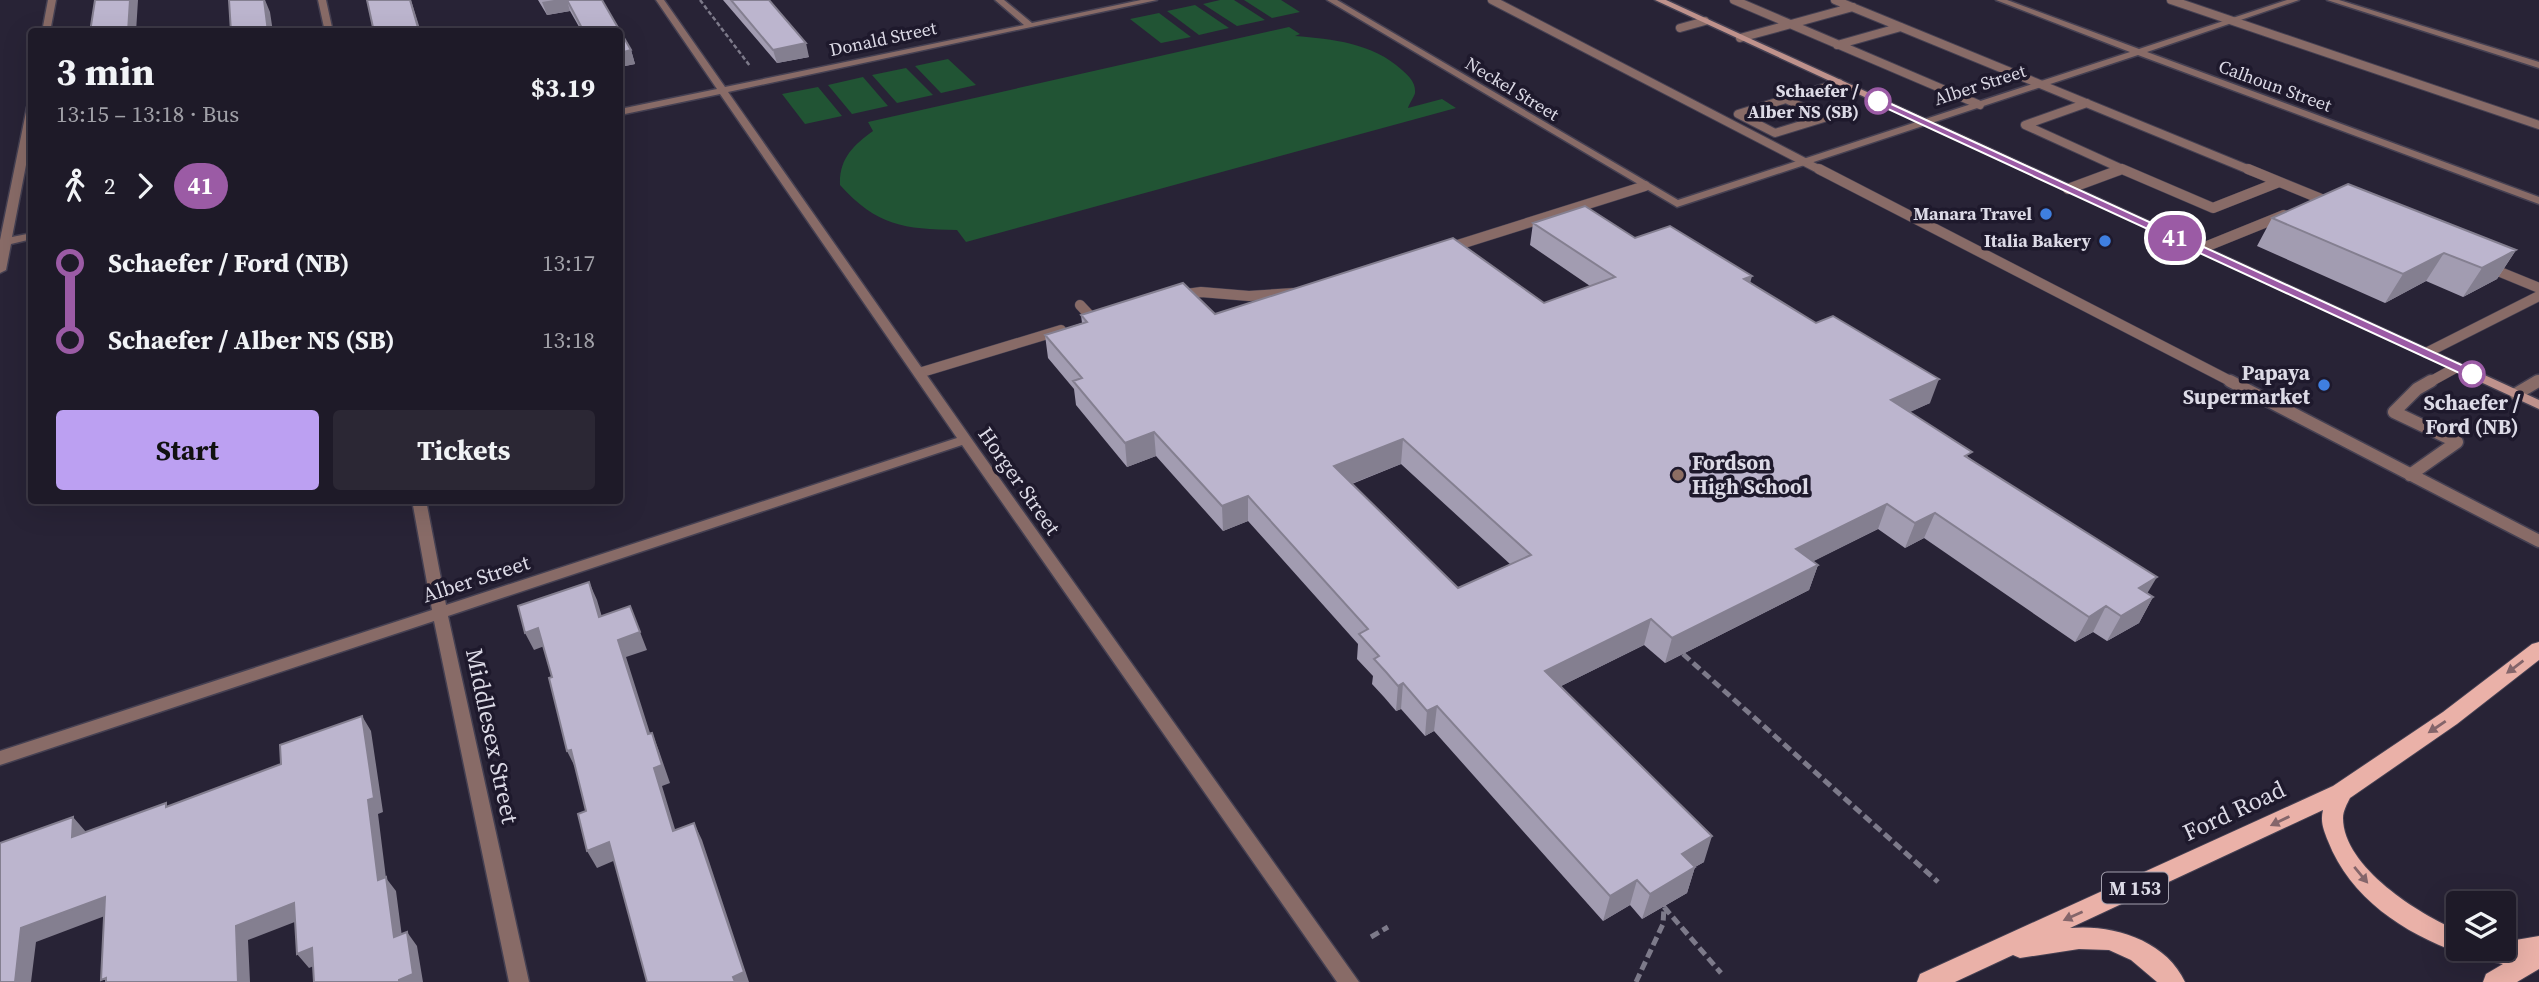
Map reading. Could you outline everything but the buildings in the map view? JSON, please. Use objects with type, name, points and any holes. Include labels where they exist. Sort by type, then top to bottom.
[{"type":"main road","points":[[1659,0],[2539,405]]},
{"type":"main road","name":"Ford Road","points":[[1929,982],[2341,792],[2450,718],[2539,649]]},
{"type":"main road","points":[[2341,792],[2332,819],[2340,848],[2364,880],[2399,910],[2446,937]]},
{"type":"main road","points":[[2001,949],[2099,938],[2138,951],[2156,963],[2173,982]]},
{"type":"main road","points":[[2516,952],[2539,947]]},
{"type":"main road","points":[[2495,982],[2539,956]]},
{"type":"street","points":[[47,28],[52,0]]},
{"type":"street","points":[[322,0],[328,28]]},
{"type":"street","name":"Horger Street","points":[[660,0],[965,440],[1349,982]]},
{"type":"street","points":[[999,0],[1031,26]]},
{"type":"street","name":"Donald Street","points":[[623,112],[1153,0]]},
{"type":"street","name":"Neckel Street","points":[[1331,0],[1677,205]]},
{"type":"street","name":"Calhoun Street","points":[[2000,0],[2539,201]]},
{"type":"street","name":"Alber Street","points":[[1677,205],[2295,0]]},
{"type":"street","points":[[2332,0],[2539,65]]},
{"type":"street","points":[[0,270],[3,242],[28,126]]},
{"type":"street","points":[[3,242],[28,237]]},
{"type":"street","name":"Alber Street","points":[[0,758],[965,440]]},
{"type":"street","name":"Middlesex Street","points":[[420,504],[440,612],[519,982]]},
{"type":"lane","points":[[1492,0],[2539,541]]},
{"type":"lane","points":[[1734,0],[1980,105]]},
{"type":"lane","points":[[1835,0],[2346,209]]},
{"type":"lane","points":[[2171,0],[2539,125]]},
{"type":"lane","points":[[1740,37],[1853,7]]},
{"type":"lane","points":[[1680,28],[1705,21]]},
{"type":"lane","points":[[1837,45],[1901,27]]},
{"type":"lane","points":[[1786,99],[1824,118],[1774,133],[1738,114],[1750,110],[1786,99],[1839,83]]},
{"type":"lane","points":[[2087,103],[2025,125],[2213,208],[2278,182]]},
{"type":"lane","points":[[2068,189],[2122,169]]},
{"type":"lane","points":[[1435,252],[1645,186]]},
{"type":"lane","points":[[2310,204],[2321,199]]},
{"type":"lane","points":[[2200,249],[2298,209]]},
{"type":"lane","points":[[2479,264],[2539,288]]},
{"type":"lane","points":[[1163,299],[1201,292],[1250,296],[1303,292]]},
{"type":"lane","points":[[2426,354],[2539,296]]},
{"type":"lane","points":[[1080,304],[1094,320]]},
{"type":"lane","points":[[1081,324],[1105,317]]},
{"type":"lane","points":[[919,373],[1068,328]]},
{"type":"lane","points":[[2410,475],[2457,442],[2394,412],[2417,389],[2457,368]]},
{"type":"lane","points":[[2516,394],[2539,381]]},
{"type":"path","points":[[699,0],[757,75]]},
{"type":"path","points":[[1683,654],[1938,882]]},
{"type":"path","points":[[1636,982],[1663,924],[1664,906],[1721,973]]},
{"type":"path","points":[[1371,937],[1388,927]]},
{"type":"green space","points":[[1234,0],[1265,20],[1237,26],[1203,4]]},
{"type":"green space","points":[[1244,0],[1281,0],[1300,12],[1272,18]]},
{"type":"green space","points":[[1195,5],[1229,28],[1199,35],[1167,11]]},
{"type":"green space","points":[[1159,13],[1191,37],[1161,43],[1130,19]]},
{"type":"green space","points":[[1289,27],[1300,34],[1295,36],[1352,44],[1391,61],[1412,80],[1415,93],[1408,108],[1442,99],[1456,108],[966,242],[957,230],[906,226],[879,217],[853,199],[840,185],[842,167],[849,153],[873,131],[868,122]]},
{"type":"green space","points":[[948,59],[976,85],[941,93],[915,66]]},
{"type":"green space","points":[[906,68],[933,95],[897,103],[872,75]]},
{"type":"green space","points":[[863,77],[888,106],[852,114],[828,85]]},
{"type":"green space","points":[[818,87],[842,116],[805,124],[782,94]]},
{"type":"bus line","name":"41","points":[[1878,101],[2472,374]]},
{"type":"place","name":"Schaefer / Alber NS (SB)","points":[[1878,101]]},
{"type":"place","name":"Manara Travel","points":[[2046,214]]},
{"type":"place","name":"Italia Bakery","points":[[2105,241]]},
{"type":"place","name":"Schaefer / Ford (NB)","points":[[2472,374]]},
{"type":"place","name":"Papaya Supermarket","points":[[2324,385]]},
{"type":"place","name":"Fordson High School","points":[[1678,475]]}]
